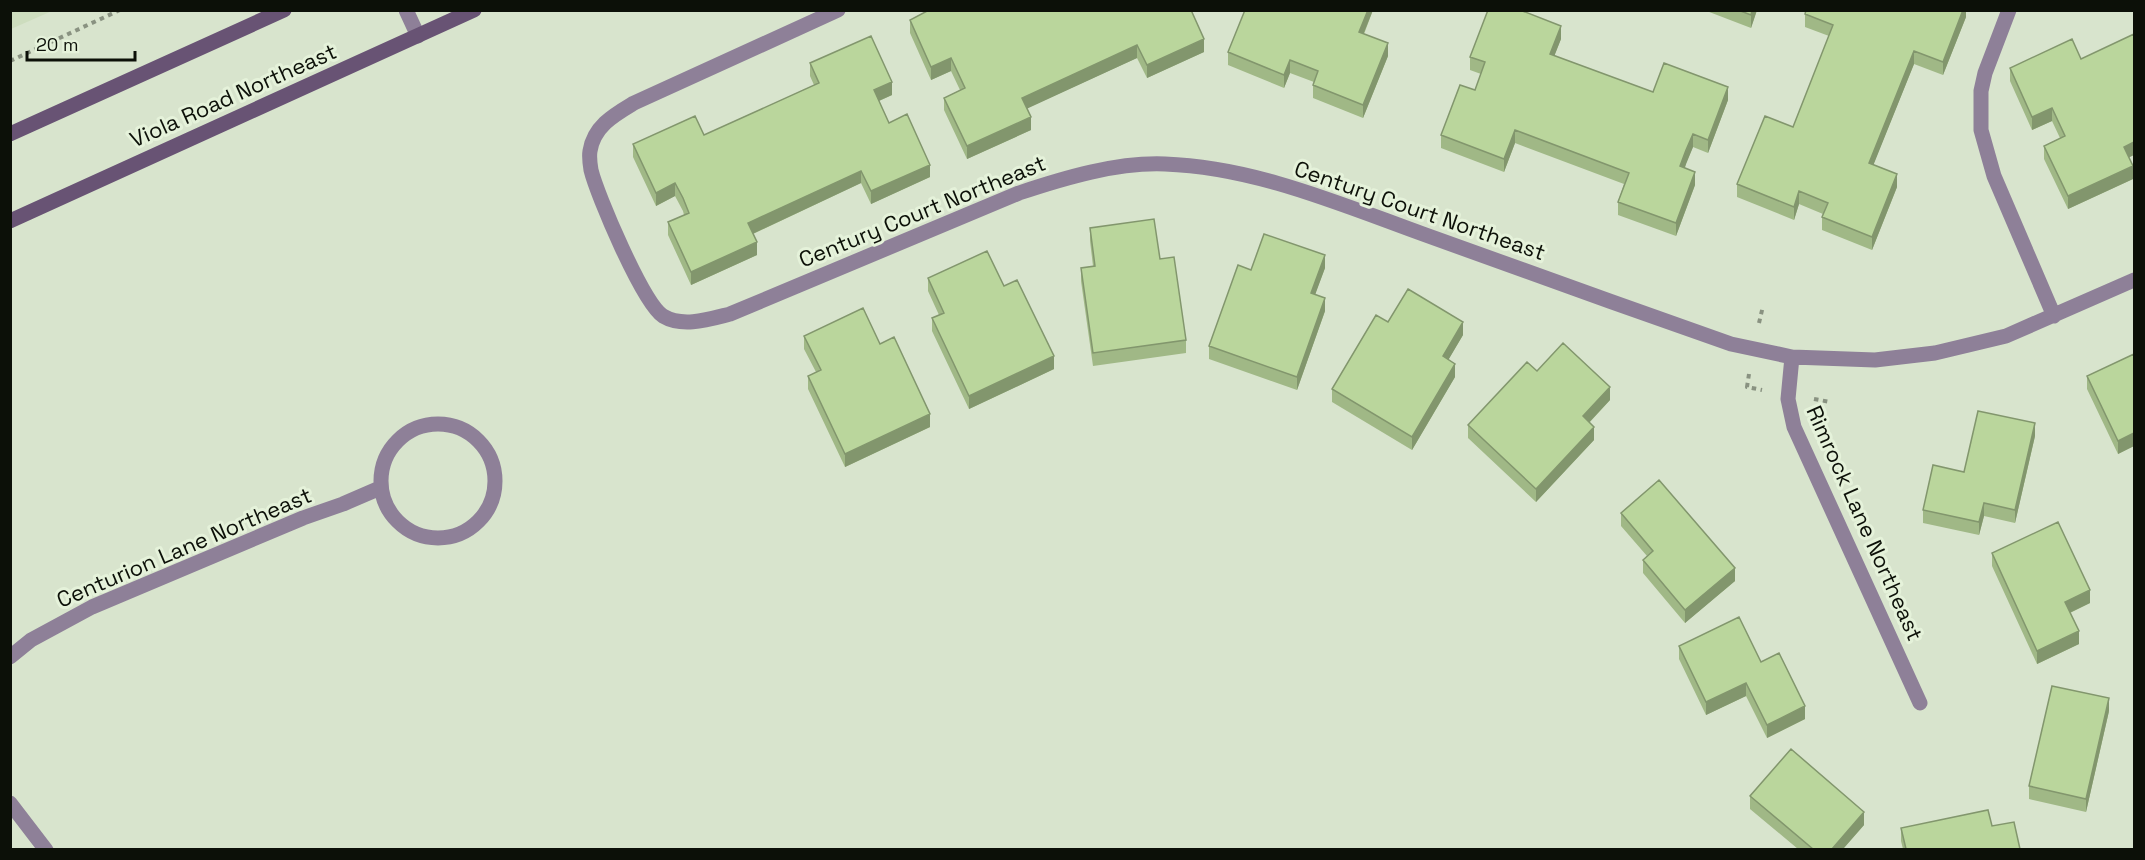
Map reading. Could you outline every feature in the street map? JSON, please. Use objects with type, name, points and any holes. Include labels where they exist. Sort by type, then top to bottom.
[{"type":"main road","points":[[10,135],[284,10]]},
{"type":"main road","name":"Viola Road Northeast","points":[[10,221],[474,10]]},
{"type":"street","points":[[406,10],[418,36]]},
{"type":"street","name":"Century Court Northeast","points":[[838,10],[634,103],[608,119],[593,139],[590,168],[596,188],[640,286],[663,316],[690,322],[730,314],[1019,192],[1057,180],[1095,172],[1164,164],[1209,168],[1248,176],[1331,201],[1731,344],[1792,357],[1875,360],[1935,353],[2006,336],[2134,280]]},
{"type":"street","points":[[2009,10],[1991,56],[1981,91],[1981,130],[1994,176],[2054,316]]},
{"type":"street","name":"Rimrock Lane Northeast","points":[[1792,357],[1788,399],[1794,427],[1920,703]]},
{"type":"street","points":[[427,424],[456,426],[466,430],[482,443],[494,466],[495,490],[485,514],[472,528],[445,538],[425,538],[406,530],[388,511],[380,488],[380,473],[386,454],[403,434],[427,424]]},
{"type":"street","name":"Centurion Lane Northeast","points":[[10,657],[31,640],[92,607],[380,488]]},
{"type":"street","points":[[10,803],[46,849]]},
{"type":"path","points":[[10,61],[120,10]]},
{"type":"shaded area","points":[[11,10],[52,10],[52,11],[11,29]]},
{"type":"building","points":[[929,10],[1191,10],[1204,39],[1147,65],[1137,45],[1022,98],[1031,117],[967,146],[944,98],[965,88],[951,58],[931,67],[910,20]]},
{"type":"building","points":[[1245,10],[1368,10],[1359,32],[1388,43],[1363,105],[1313,85],[1318,71],[1290,60],[1284,75],[1228,52]]},
{"type":"building","points":[[1488,10],[1520,10],[1561,26],[1550,54],[1653,92],[1664,63],[1728,87],[1708,140],[1693,134],[1686,150],[1680,166],[1695,172],[1676,223],[1618,202],[1629,173],[1515,130],[1504,159],[1441,135],[1460,85],[1475,90],[1485,62],[1470,57]]},
{"type":"building","points":[[1738,10],[1752,10],[1751,15]]},
{"type":"building","points":[[1806,10],[1963,10],[1943,62],[1914,51],[1869,163],[1897,174],[1872,237],[1822,217],[1828,203],[1799,191],[1794,207],[1737,184],[1765,116],[1793,127],[1833,25],[1805,14]]},
{"type":"building","points":[[2134,34],[2134,142],[2124,147],[2133,166],[2068,196],[2044,146],[2065,136],[2052,108],[2032,117],[2010,68],[2072,39],[2081,59]]},
{"type":"building","points":[[871,36],[892,82],[874,90],[889,123],[907,114],[930,165],[871,191],[861,171],[748,223],[757,242],[691,272],[668,222],[689,213],[683,198],[675,183],[656,193],[633,144],[695,116],[704,135],[819,83],[810,63]]},
{"type":"building","points":[[1154,219],[1160,259],[1174,257],[1186,340],[1093,353],[1081,268],[1095,266],[1090,228]]},
{"type":"building","points":[[1264,234],[1325,255],[1311,293],[1325,298],[1297,377],[1209,346],[1238,265],[1251,270]]},
{"type":"building","points":[[987,251],[1004,286],[1017,280],[1054,356],[969,396],[932,318],[944,313],[928,278]]},
{"type":"building","points":[[1408,289],[1463,322],[1443,356],[1455,364],[1412,437],[1332,389],[1376,315],[1388,322]]},
{"type":"building","points":[[863,308],[880,344],[894,337],[930,414],[845,454],[808,376],[821,370],[804,336]]},
{"type":"building","points":[[1563,343],[1610,387],[1583,416],[1594,427],[1536,489],[1468,425],[1527,362],[1537,371]]},
{"type":"building","points":[[2134,354],[2134,433],[2118,441],[2087,376]]},
{"type":"building","points":[[1978,411],[2035,423],[2015,510],[1984,503],[1979,522],[1923,510],[1933,465],[1964,472]]},
{"type":"building","points":[[1659,480],[1735,568],[1685,610],[1643,560],[1653,551],[1621,513]]},
{"type":"building","points":[[2058,522],[2090,590],[2065,602],[2079,631],[2037,651],[1992,553]]},
{"type":"building","points":[[1739,617],[1761,662],[1779,653],[1805,706],[1767,725],[1746,683],[1706,702],[1679,646]]},
{"type":"building","points":[[2052,686],[2109,698],[2086,799],[2029,786]]},
{"type":"building","points":[[1791,749],[1864,812],[1832,849],[1813,849],[1750,796]]},
{"type":"building","points":[[1988,810],[1992,826],[2014,822],[2020,849],[1906,849],[1901,828]]}]
